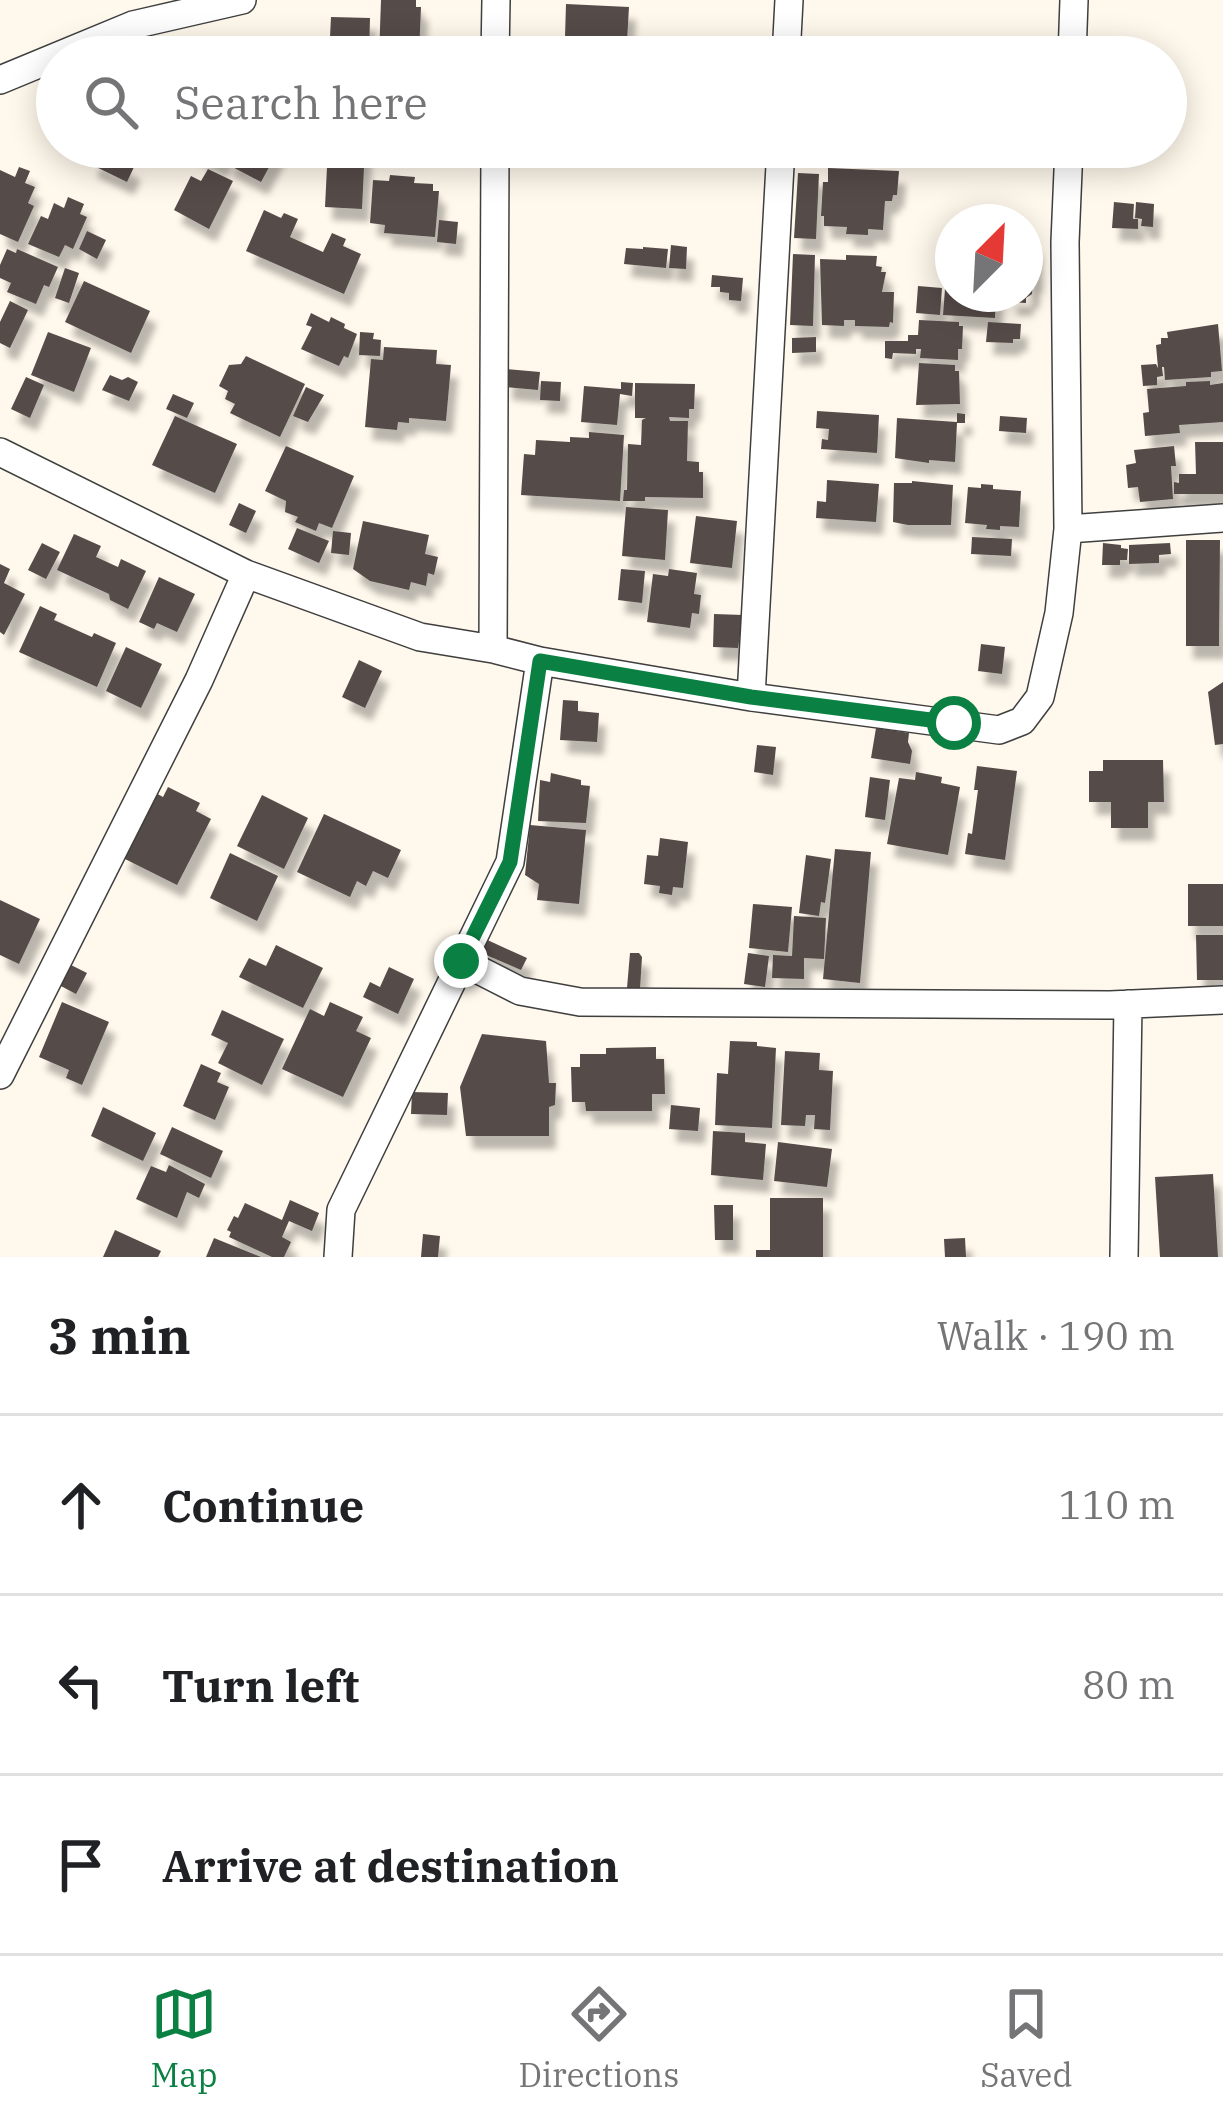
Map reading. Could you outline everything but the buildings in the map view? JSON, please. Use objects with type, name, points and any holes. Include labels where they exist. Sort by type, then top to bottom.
[{"type":"street","points":[[106,36],[133,25],[242,0]]},
{"type":"street","points":[[495,36],[496,0]]},
{"type":"street","points":[[787,36],[789,0]]},
{"type":"street","points":[[1073,36],[1074,0]]},
{"type":"street","points":[[0,80],[36,65]]},
{"type":"street","points":[[493,649],[495,168]]},
{"type":"street","points":[[751,697],[780,168]]},
{"type":"street","points":[[0,452],[246,574],[420,637],[751,697],[999,730],[1022,721],[1040,697],[1059,613],[1068,529],[1068,168]]},
{"type":"street","points":[[1068,529],[1223,518]]},
{"type":"street","points":[[0,1075],[199,680],[246,574]]},
{"type":"street","points":[[338,1257],[341,1210],[510,862],[540,661]]},
{"type":"street","points":[[461,961],[520,991],[580,1002],[1128,1004],[1223,1000]]},
{"type":"street","points":[[1124,1257],[1128,1004]]},
{"type":"route","points":[[461,961],[510,862],[540,661],[751,697],[954,723]]}]
